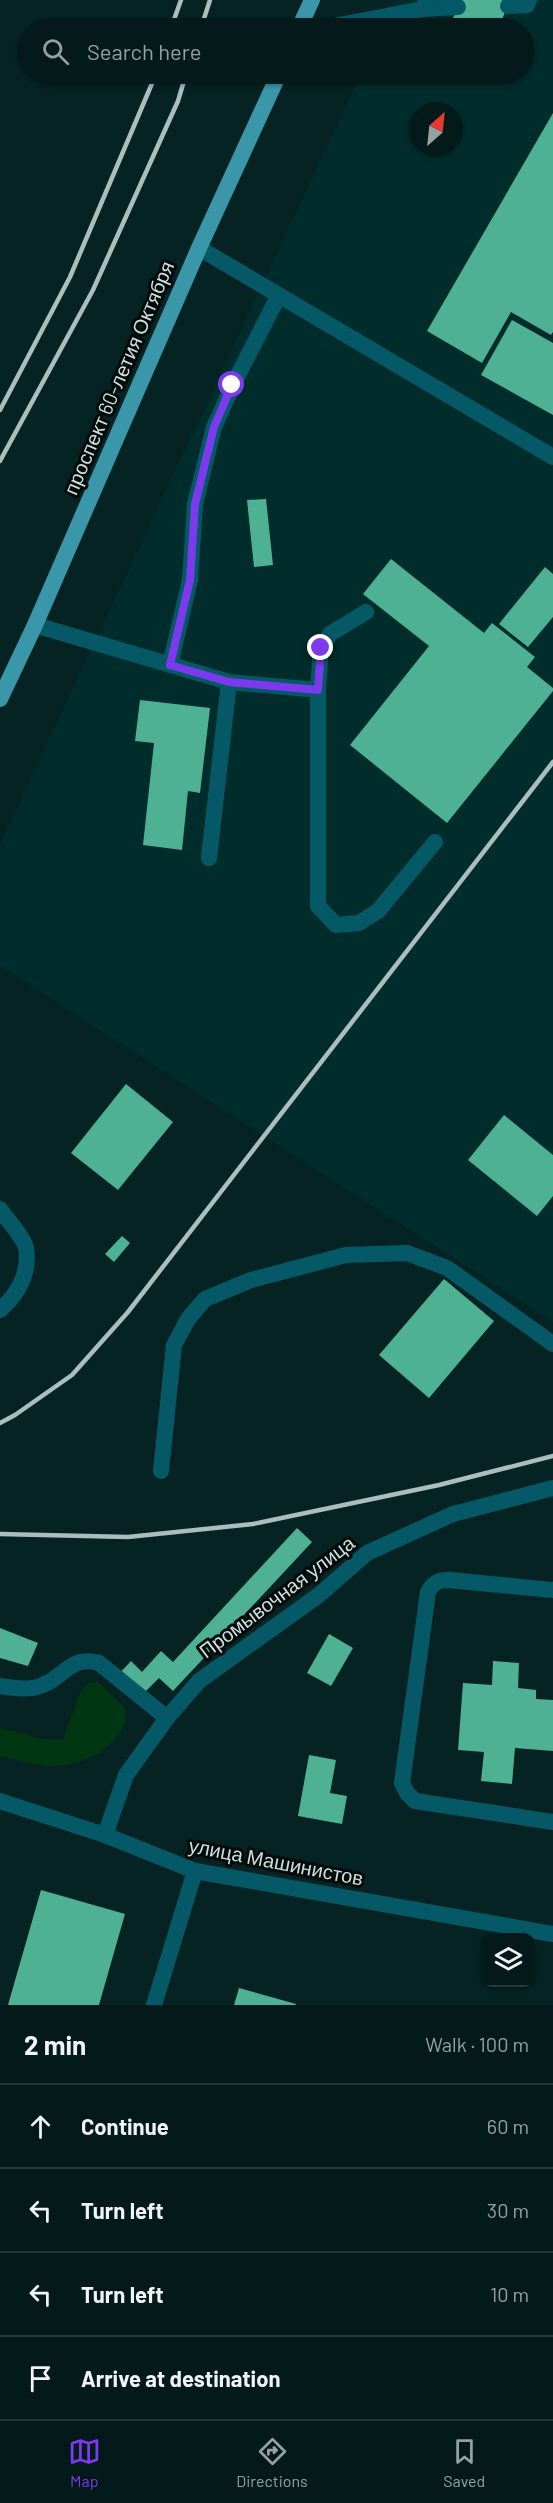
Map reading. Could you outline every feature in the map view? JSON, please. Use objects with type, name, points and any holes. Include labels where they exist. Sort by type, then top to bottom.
[{"type":"highway","points":[[304,18],[312,0]]},
{"type":"highway","name":"проспект 60-летия Октября","points":[[0,699],[35,625],[198,248],[274,84]]},
{"type":"street","points":[[508,6],[527,5],[529,0]]},
{"type":"street","points":[[366,18],[425,4],[458,7]]},
{"type":"street","points":[[198,248],[553,457]]},
{"type":"street","points":[[170,665],[190,580],[195,504],[214,427],[232,385],[279,295]]},
{"type":"street","points":[[366,612],[330,634],[321,648],[318,690],[318,906],[336,925],[359,923],[378,911],[435,842]]},
{"type":"street","points":[[35,625],[229,682],[318,690]]},
{"type":"street","points":[[209,858],[229,682]]},
{"type":"street","points":[[0,1209],[26,1246],[24,1279],[15,1297],[0,1310]]},
{"type":"street","points":[[160,1471],[174,1345],[188,1319],[205,1299],[251,1280],[346,1255],[407,1253],[447,1268],[553,1344]]},
{"type":"street","name":"Промывочная улица","points":[[105,1835],[126,1775],[167,1718],[199,1681],[319,1595],[367,1553],[453,1515],[553,1488]]},
{"type":"street","points":[[553,1590],[449,1580],[439,1580],[432,1584],[428,1592],[402,1783],[407,1793],[415,1801],[553,1822]]},
{"type":"street","points":[[0,1686],[35,1688],[46,1684],[76,1662],[88,1660],[99,1663],[167,1718]]},
{"type":"street","name":"улица Машинистов","points":[[0,1801],[105,1835],[195,1871],[553,1934]]},
{"type":"street","points":[[154,2005],[195,1871]]},
{"type":"shaded area","points":[[395,0],[553,0],[553,1322],[0,966],[0,844],[356,84],[535,84],[535,18],[387,18]]},
{"type":"green space","points":[[98,1682],[126,1709],[125,1722],[112,1743],[89,1758],[63,1765],[51,1766],[0,1756],[0,1728],[46,1740],[63,1739],[80,1693],[88,1683]]},
{"type":"building","points":[[461,0],[510,0],[503,18],[453,18]]},
{"type":"building","points":[[553,113],[553,332],[551,335],[511,312],[482,363],[427,331]]},
{"type":"building","points":[[512,320],[553,343],[553,415],[481,375]]},
{"type":"building","points":[[266,499],[273,565],[254,567],[247,500]]},
{"type":"building","points":[[391,559],[484,633],[492,623],[535,657],[527,667],[553,688],[553,691],[447,823],[350,745],[429,646],[363,594]]},
{"type":"building","points":[[545,567],[553,574],[553,617],[528,647],[499,624]]},
{"type":"building","points":[[140,700],[210,708],[200,793],[188,791],[182,850],[143,845],[154,743],[135,741]]},
{"type":"building","points":[[126,1084],[173,1122],[118,1190],[71,1153]]},
{"type":"building","points":[[504,1115],[553,1155],[553,1196],[537,1216],[468,1160]]},
{"type":"building","points":[[122,1236],[130,1243],[114,1262],[105,1254]]},
{"type":"building","points":[[444,1279],[494,1321],[429,1398],[379,1355]]},
{"type":"building","points":[[297,1528],[312,1542],[173,1691],[159,1678],[142,1695],[119,1674],[131,1661],[142,1672],[161,1651],[173,1662]]},
{"type":"building","points":[[0,1628],[38,1643],[28,1666],[0,1658]]},
{"type":"building","points":[[329,1634],[353,1648],[331,1686],[307,1673]]},
{"type":"building","points":[[493,1661],[519,1663],[518,1688],[536,1690],[536,1699],[553,1700],[553,1751],[515,1748],[512,1784],[481,1781],[484,1752],[458,1750],[463,1683],[492,1685]]},
{"type":"building","points":[[309,1755],[336,1760],[330,1793],[347,1796],[342,1824],[298,1816]]},
{"type":"building","points":[[41,1890],[125,1914],[99,2005],[8,2005]]},
{"type":"building","points":[[239,1988],[296,2004],[296,2005],[234,2005]]},
{"type":"railway","points":[[175,18],[181,0]]},
{"type":"railway","points":[[204,18],[210,0]]},
{"type":"railway","points":[[0,410],[70,277],[152,84]]},
{"type":"railway","points":[[0,461],[93,290],[178,101],[183,84]]},
{"type":"railway","points":[[0,1423],[72,1375],[128,1312],[553,762]]},
{"type":"railway","points":[[0,1534],[128,1537],[253,1524],[439,1485],[553,1456]]},
{"type":"route","points":[[232,385],[214,427],[195,504],[190,580],[170,665],[229,682],[318,690],[321,648]]}]
